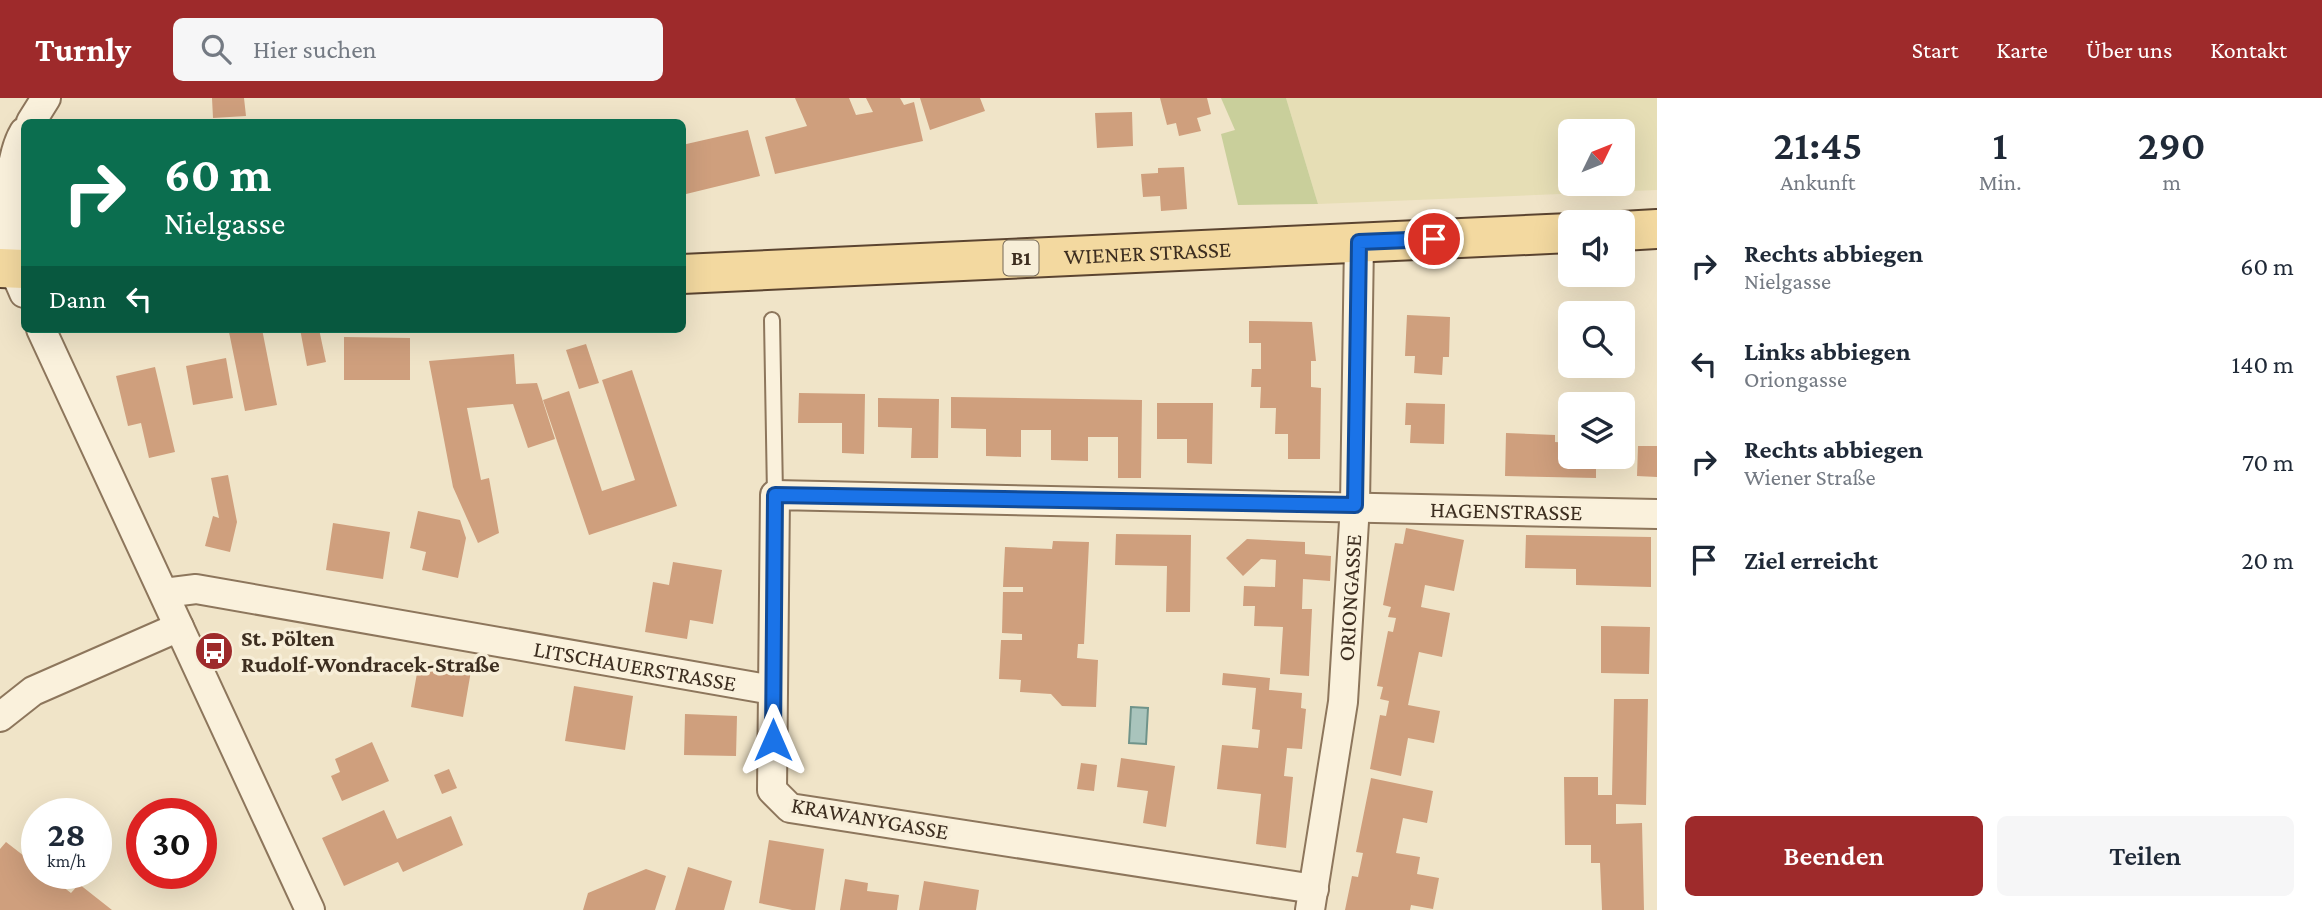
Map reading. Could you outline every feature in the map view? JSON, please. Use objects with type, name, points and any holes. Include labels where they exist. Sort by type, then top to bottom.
[{"type":"main road","points":[[1635,230],[1657,229]]},
{"type":"main road","name":"WIENER STRASSE","points":[[686,274],[1558,234]]},
{"type":"street","points":[[32,119],[46,98]]},
{"type":"street","points":[[16,275],[9,243],[12,181],[21,137]]},
{"type":"street","name":"ORIONGASSE","points":[[1312,900],[1343,702],[1355,505],[1359,242]]},
{"type":"street","points":[[43,333],[310,910]]},
{"type":"street","name":"HAGENSTRASSE","points":[[775,495],[1355,505],[1657,514]]},
{"type":"street","name":"KRAWANYGASSE","points":[[775,495],[772,790],[790,808],[1312,900]]},
{"type":"street","name":"LITSCHAUERSTRASSE","points":[[164,593],[196,590],[773,690]]},
{"type":"street","points":[[0,716],[33,691],[179,627]]},
{"type":"lane","name":"KRAWANYGASSE","points":[[772,320],[775,495]]},
{"type":"shaded area","points":[[1286,98],[1657,98],[1657,190],[1635,191],[1635,119],[1558,119],[1558,194],[1318,204]]},
{"type":"green space","points":[[1221,98],[1286,98],[1318,204],[1238,205],[1221,134],[1235,130]]},
{"type":"water","points":[[1131,707],[1148,708],[1146,744],[1129,743]]},
{"type":"building","points":[[212,98],[244,98],[246,116],[213,118]]},
{"type":"building","points":[[795,98],[849,98],[856,115],[873,112],[866,98],[900,98],[904,105],[914,102],[923,141],[775,174],[765,137],[807,126]]},
{"type":"building","points":[[920,98],[980,98],[985,111],[930,130]]},
{"type":"building","points":[[1160,98],[1207,98],[1211,114],[1197,118],[1201,131],[1179,136],[1176,123],[1167,125]]},
{"type":"building","points":[[1132,112],[1133,146],[1097,148],[1095,113]]},
{"type":"building","points":[[748,130],[760,176],[686,194],[686,144]]},
{"type":"building","points":[[1184,167],[1187,209],[1161,211],[1160,196],[1143,197],[1141,174],[1158,173],[1158,168]]},
{"type":"building","points":[[1407,315],[1450,317],[1449,357],[1443,357],[1442,375],[1414,373],[1415,356],[1405,356]]},
{"type":"building","points":[[1249,321],[1312,322],[1316,361],[1311,361],[1311,387],[1321,388],[1320,459],[1288,459],[1288,434],[1275,434],[1276,408],[1260,408],[1261,387],[1251,387],[1252,369],[1261,369],[1261,343],[1249,343]]},
{"type":"building","points":[[229,333],[263,333],[277,405],[245,411]]},
{"type":"building","points":[[301,333],[320,333],[326,362],[307,366]]},
{"type":"building","points":[[344,337],[410,338],[410,380],[344,380]]},
{"type":"building","points":[[586,344],[599,383],[579,389],[566,350]]},
{"type":"building","points":[[514,354],[516,384],[537,383],[555,439],[528,448],[513,404],[467,408],[481,480],[489,478],[499,533],[478,543],[453,487],[429,361]]},
{"type":"building","points":[[226,358],[233,398],[193,405],[186,366]]},
{"type":"building","points":[[155,367],[175,452],[149,458],[141,423],[128,426],[116,376]]},
{"type":"building","points":[[632,370],[677,506],[589,535],[543,400],[569,391],[602,491],[635,480],[602,380]]},
{"type":"building","points":[[799,393],[865,394],[864,454],[842,453],[842,423],[798,423]]},
{"type":"building","points":[[951,397],[1142,400],[1141,478],[1118,478],[1118,437],[1088,437],[1088,461],[1051,460],[1051,430],[1021,430],[1021,457],[986,456],[986,429],[951,428]]},
{"type":"building","points":[[878,398],[939,399],[938,458],[911,458],[912,428],[878,427]]},
{"type":"building","points":[[1157,403],[1213,403],[1212,464],[1187,463],[1187,439],[1157,439]]},
{"type":"building","points":[[1406,403],[1445,404],[1444,444],[1410,443],[1411,425],[1405,425]]},
{"type":"building","points":[[1506,433],[1555,435],[1555,442],[1558,442],[1558,469],[1596,469],[1596,478],[1505,476]]},
{"type":"building","points":[[1638,446],[1657,446],[1657,477],[1637,476]]},
{"type":"building","points":[[228,475],[237,522],[230,552],[205,546],[213,516],[219,518],[211,478]]},
{"type":"building","points":[[418,511],[460,520],[466,538],[458,578],[422,570],[426,552],[410,548]]},
{"type":"building","points":[[333,523],[390,532],[383,579],[326,570]]},
{"type":"building","points":[[1406,528],[1464,540],[1454,591],[1425,585],[1421,607],[1450,613],[1442,657],[1419,652],[1408,705],[1440,711],[1434,743],[1408,738],[1401,776],[1370,769],[1380,715],[1386,716],[1389,701],[1380,699],[1383,687],[1377,686],[1388,631],[1393,632],[1396,618],[1388,617],[1391,607],[1383,605],[1395,543],[1403,544]]},
{"type":"building","points":[[1116,534],[1191,535],[1190,612],[1166,612],[1167,566],[1115,565]]},
{"type":"building","points":[[1526,535],[1651,537],[1651,587],[1576,585],[1576,569],[1525,568]]},
{"type":"building","points":[[1247,539],[1305,542],[1305,554],[1331,556],[1330,581],[1303,579],[1302,609],[1312,609],[1309,676],[1280,674],[1283,627],[1254,626],[1255,606],[1243,606],[1244,586],[1275,587],[1276,560],[1261,559],[1243,576],[1226,558]]},
{"type":"building","points":[[1053,541],[1089,542],[1084,644],[1078,644],[1077,658],[1098,660],[1096,707],[1062,706],[1051,694],[1020,692],[1021,680],[999,679],[1001,640],[1022,640],[1022,634],[1002,633],[1003,592],[1023,592],[1023,587],[1003,587],[1005,547],[1052,549]]},
{"type":"building","points":[[673,562],[722,570],[713,624],[690,620],[687,639],[645,632],[653,582],[669,585]]},
{"type":"building","points":[[1601,626],[1650,627],[1649,674],[1601,673]]},
{"type":"building","points":[[419,662],[471,671],[463,717],[411,707]]},
{"type":"building","points":[[1223,673],[1270,678],[1269,690],[1302,693],[1301,708],[1306,709],[1302,749],[1287,748],[1284,776],[1293,777],[1286,848],[1256,844],[1261,794],[1217,789],[1222,745],[1258,748],[1260,730],[1252,729],[1256,688],[1222,685]]},
{"type":"building","points":[[574,686],[633,696],[625,750],[565,741]]},
{"type":"building","points":[[1614,699],[1648,699],[1646,805],[1616,804],[1616,824],[1642,823],[1644,910],[1602,910],[1600,863],[1591,863],[1591,845],[1565,845],[1564,777],[1598,777],[1598,795],[1612,795]]},
{"type":"building","points":[[685,714],[737,716],[736,756],[684,755]]},
{"type":"building","points":[[372,742],[389,781],[342,801],[331,776],[340,772],[335,759]]},
{"type":"building","points":[[1121,758],[1175,766],[1166,827],[1143,823],[1148,791],[1117,787]]},
{"type":"building","points":[[1081,763],[1097,765],[1094,791],[1077,789]]},
{"type":"building","points":[[449,769],[457,788],[442,794],[434,775]]},
{"type":"building","points":[[1371,778],[1433,791],[1427,823],[1403,818],[1396,853],[1420,857],[1417,874],[1439,878],[1433,909],[1411,905],[1410,910],[1345,910],[1352,876],[1358,877],[1363,853],[1356,852]]},
{"type":"building","points":[[384,810],[397,839],[451,816],[463,845],[403,872],[398,862],[344,886],[322,838]]},
{"type":"building","points":[[769,840],[824,849],[815,910],[792,910],[759,903]]},
{"type":"building","points":[[6,842],[21,854],[21,889],[66,889],[71,893],[75,889],[85,889],[112,910],[0,910],[0,849]]},
{"type":"building","points":[[688,867],[732,881],[724,910],[675,910]]},
{"type":"building","points":[[646,869],[666,876],[655,910],[583,910],[588,893]]},
{"type":"building","points":[[845,879],[868,883],[867,891],[899,895],[897,910],[840,910]]},
{"type":"building","points":[[924,881],[979,890],[976,910],[919,910]]},
{"type":"place","name":"St. Pölten Rudolf-Wondracek-Straße","points":[[214,651]]},
{"type":"route","points":[[773,740],[775,495],[1355,505],[1359,242],[1434,239]]}]
